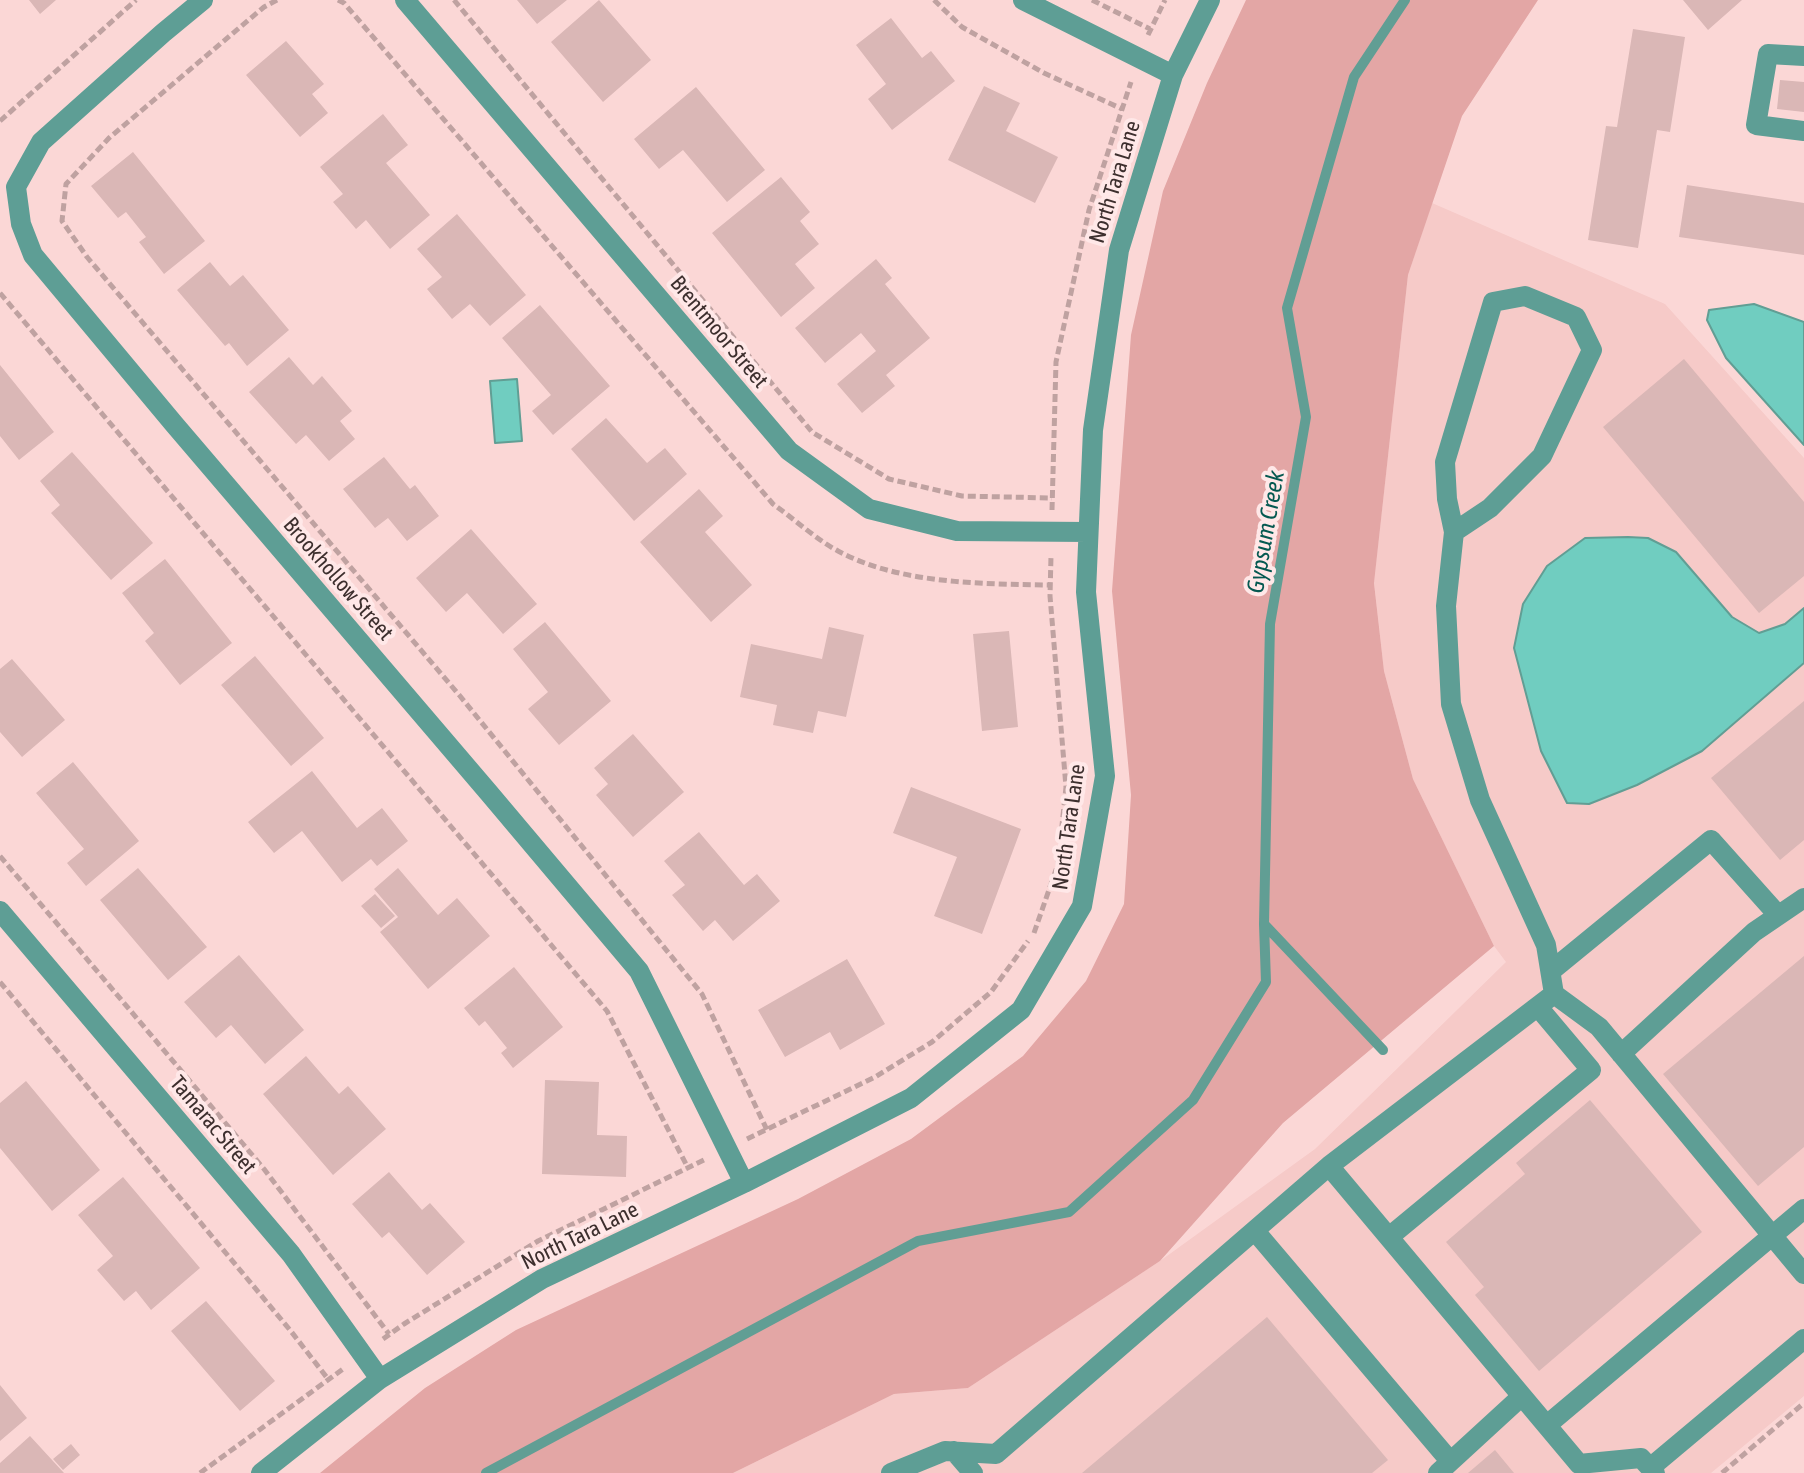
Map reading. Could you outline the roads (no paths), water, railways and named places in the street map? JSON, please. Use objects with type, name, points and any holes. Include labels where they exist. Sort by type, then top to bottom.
[{"type":"street","name":"Brookhollow Street","points":[[203,0],[41,142],[16,187],[21,224],[33,255],[639,971],[744,1183]]},
{"type":"street","name":"Brentmoor Street","points":[[405,0],[789,451],[869,509],[957,531],[1088,532]]},
{"type":"street","points":[[1023,0],[1173,75]]},
{"type":"street","name":"North Tara Lane","points":[[261,1473],[380,1379],[542,1279],[744,1183],[911,1098],[1021,1010],[1082,906],[1105,776],[1086,592],[1093,430],[1119,250],[1173,75],[1210,0]]},
{"type":"street","points":[[1804,56],[1768,54],[1756,125],[1804,131]]},
{"type":"street","points":[[1389,1237],[1591,1070],[1546,1001],[1551,971],[1546,945],[1480,800],[1451,704],[1446,606],[1454,532],[1447,499],[1445,462],[1493,302],[1525,296],[1576,317],[1592,350],[1542,456],[1490,508],[1454,532]]},
{"type":"street","points":[[1551,971],[1711,840],[1778,915]]},
{"type":"street","points":[[1621,1054],[1754,932],[1804,898]]},
{"type":"street","name":"Tamarac Street","points":[[0,911],[291,1254],[380,1379]]},
{"type":"street","points":[[1546,1001],[1599,1027],[1804,1274]]},
{"type":"street","points":[[891,1473],[945,1451],[996,1454],[1329,1166],[1546,1001]]},
{"type":"street","points":[[1329,1166],[1579,1464],[1641,1458],[1652,1470],[1804,1339]]},
{"type":"street","points":[[1547,1425],[1804,1209]]},
{"type":"street","points":[[1255,1231],[1444,1467],[1522,1396]]},
{"type":"street","points":[[954,1451],[973,1473]]},
{"type":"water","points":[[1754,304],[1804,322],[1804,445],[1726,358],[1707,320],[1709,310]]},
{"type":"water","points":[[517,379],[522,441],[495,443],[490,381]]},
{"type":"water","points":[[1585,538],[1648,538],[1676,552],[1732,617],[1759,633],[1785,624],[1804,608],[1804,663],[1702,751],[1637,785],[1589,804],[1567,803],[1541,751],[1514,648],[1523,604],[1547,566]]},
{"type":"waterway","name":"Gypsum Creek","points":[[1383,1050],[1264,924],[1270,624],[1306,417],[1287,308],[1354,77],[1405,0]]},
{"type":"waterway","points":[[486,1473],[918,1241],[1069,1212],[1193,1100],[1266,982],[1264,924]]}]
